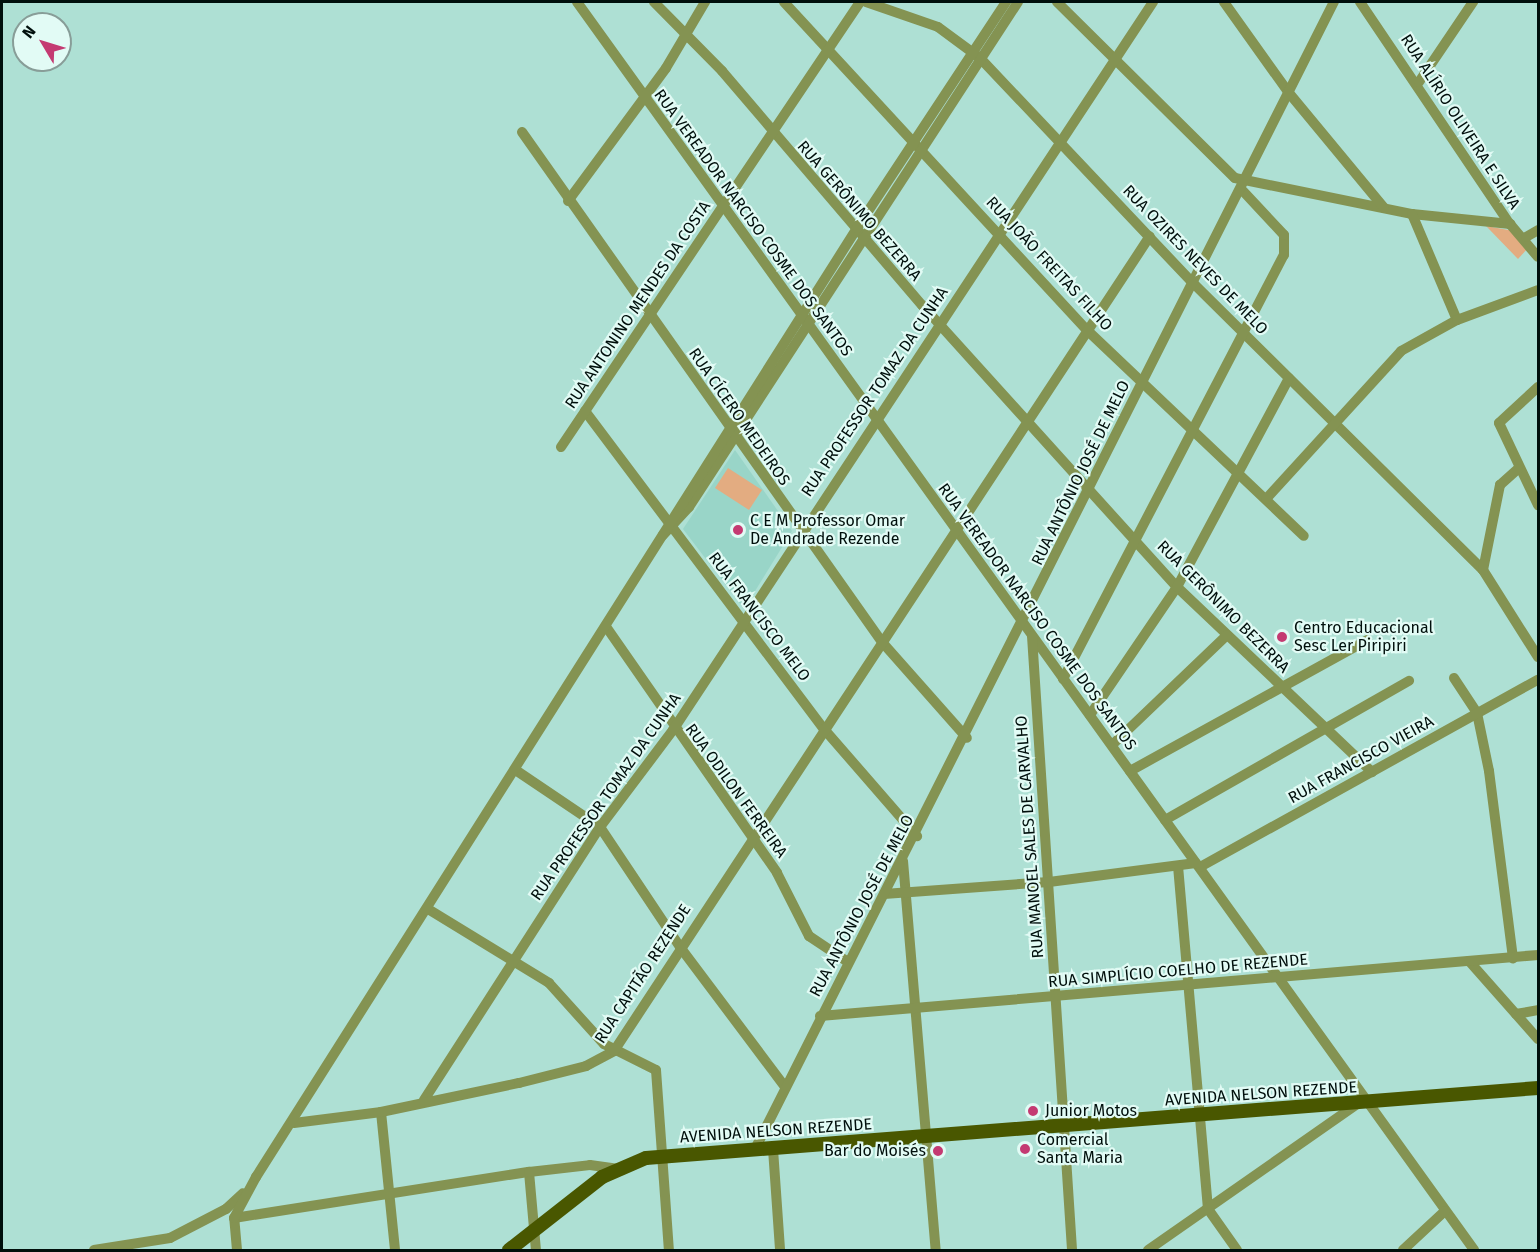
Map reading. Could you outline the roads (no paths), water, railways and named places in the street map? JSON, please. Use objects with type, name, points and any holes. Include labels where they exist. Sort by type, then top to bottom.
[{"type":"main road","name":"AVENIDA NELSON REZENDE","points":[[617,1169],[662,1156],[1539,1088]]},
{"type":"main road","points":[[510,1251],[617,1169]]},
{"type":"street","name":"RUA VEREADOR NARCISO COSME DOS SANTOS","points":[[577,2],[804,321],[1280,978],[1364,1102],[1474,1251]]},
{"type":"street","name":"RUA GERÔNIMO BEZERRA","points":[[654,2],[860,232],[939,325],[1090,488],[1176,586],[1372,771]]},
{"type":"street","points":[[568,201],[645,99],[705,2]]},
{"type":"street","name":"RUA JOÃO FREITAS FILHO","points":[[784,2],[919,144],[1089,332],[1304,536]]},
{"type":"street","name":"RUA ANTONINO MENDES DA COSTA","points":[[561,447],[860,2]]},
{"type":"street","name":"RUA OZIRES NEVES DE MELO","points":[[866,2],[938,27],[977,55],[1195,285],[1483,570],[1539,657]]},
{"type":"street","points":[[237,1251],[234,1218],[252,1184],[294,1123],[517,771],[663,535],[672,525],[977,55],[1006,2]]},
{"type":"street","points":[[977,55],[1018,2]]},
{"type":"street","points":[[1057,2],[1226,172],[1246,179],[1412,214],[1510,224]]},
{"type":"street","name":"RUA PROFESSOR TOMAZ DA CUNHA","points":[[424,1100],[512,960],[600,827],[674,730],[800,530],[876,420],[1113,59],[1153,2]]},
{"type":"street","points":[[1224,2],[1289,93],[1384,208]]},
{"type":"street","name":"RUA ANTÔNIO JOSÉ DE MELO","points":[[756,1149],[820,1016],[917,836],[1143,382],[1243,191],[1246,179],[1334,2]]},
{"type":"street","name":"RUA ALÍRIO OLIVEIRA E SILVA","points":[[1360,2],[1419,82],[1510,224],[1526,237],[1539,257]]},
{"type":"street","points":[[1419,82],[1473,2]]},
{"type":"street","name":"RUA CÍCERO MEDEIROS","points":[[522,132],[568,201],[800,530],[882,642],[967,738]]},
{"type":"street","points":[[1064,679],[1244,332],[1287,240],[1243,191]]},
{"type":"street","points":[[1412,214],[1457,320]]},
{"type":"street","points":[[1526,237],[1539,230]]},
{"type":"street","name":"RUA CAPITÃO REZENDE","points":[[294,1123],[381,1112],[424,1100],[586,1066],[614,1051],[752,837],[1089,332],[1150,236]]},
{"type":"street","points":[[1266,499],[1390,360],[1457,320],[1539,290]]},
{"type":"street","points":[[1090,715],[1176,586],[1289,378]]},
{"type":"street","points":[[1539,387],[1499,423],[1518,469],[1539,505]]},
{"type":"street","name":"RUA FRANCISCO MELO","points":[[585,411],[824,729],[917,836]]},
{"type":"street","points":[[1483,570],[1500,485],[1518,469]]},
{"type":"street","name":"RUA ODILON FERREIRA","points":[[607,628],[674,730],[752,837],[788,891],[808,936],[848,962]]},
{"type":"street","name":"RUA MANOEL SALES DE CARVALHO","points":[[1032,636],[1072,1251]]},
{"type":"street","points":[[1112,745],[1227,636]]},
{"type":"street","points":[[1130,771],[1367,640]]},
{"type":"street","points":[[1454,678],[1477,713],[1513,958]]},
{"type":"street","name":"RUA FRANCISCO VIEIRA","points":[[884,894],[906,896],[1198,865],[1539,680]]},
{"type":"street","points":[[1165,820],[1409,681]]},
{"type":"street","points":[[517,771],[600,827],[680,947],[785,1087]]},
{"type":"street","points":[[903,861],[919,1010],[936,1251]]},
{"type":"street","points":[[1178,866],[1208,1209],[1237,1251]]},
{"type":"street","points":[[428,909],[554,987],[614,1051],[653,1068],[661,1082],[662,1156],[669,1251]]},
{"type":"street","name":"RUA SIMPLÍCIO COELHO DE REZENDE","points":[[820,1016],[919,1010],[1055,996],[1188,987],[1539,955]]},
{"type":"street","points":[[1469,961],[1539,1040]]},
{"type":"street","points":[[1516,1014],[1539,1010]]},
{"type":"street","points":[[1148,1251],[1364,1102]]},
{"type":"street","points":[[381,1112],[387,1192],[395,1251]]},
{"type":"street","points":[[773,1149],[780,1251]]},
{"type":"street","points":[[234,1218],[387,1192],[529,1172],[590,1165],[617,1169]]},
{"type":"street","points":[[529,1172],[536,1251]]},
{"type":"street","points":[[94,1251],[170,1238],[194,1228],[226,1209],[252,1184]]},
{"type":"street","points":[[1403,1251],[1445,1211]]},
{"type":"place","name":"C E M Professor Omar De Andrade Rezende","points":[[738,530]]},
{"type":"place","name":"Centro Educacional Sesc Ler Piripiri","points":[[1282,637]]},
{"type":"place","name":"Junior Motos","points":[[1033,1111]]},
{"type":"place","name":"Comercial Santa Maria","points":[[1025,1149]]},
{"type":"place","name":"Bar do Moisés","points":[[938,1151]]}]
